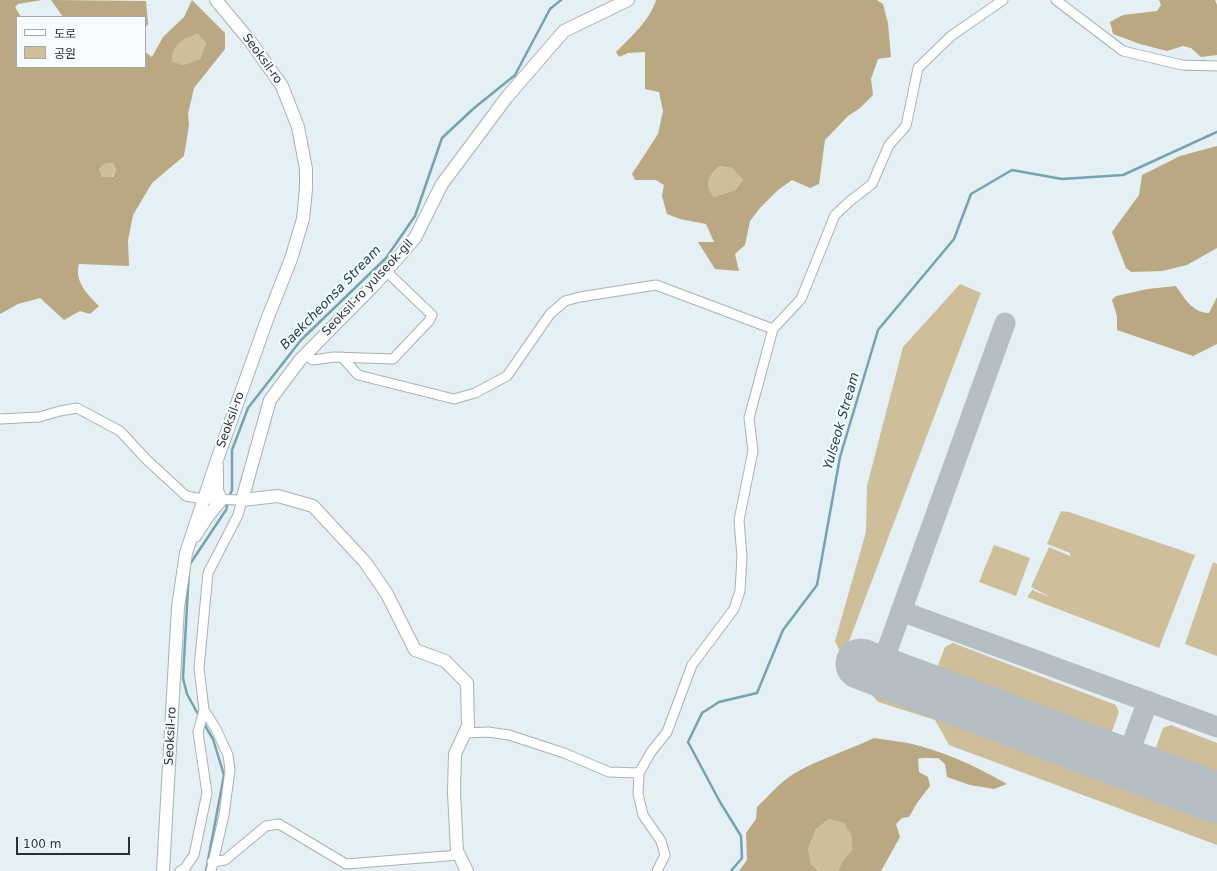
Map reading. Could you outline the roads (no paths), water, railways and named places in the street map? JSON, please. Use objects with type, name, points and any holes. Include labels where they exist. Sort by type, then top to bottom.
[{"type":"street","name":"Seoksil-ro","points":[[163,871],[178,607],[187,549],[218,457],[291,259],[302,219],[306,189],[306,169],[298,127],[282,86],[250,41],[216,0]]},
{"type":"street","name":"Seoksil-ro yulseok-gil","points":[[230,500],[270,400],[306,355],[386,271],[415,238],[442,184],[506,97],[564,31],[628,0]]},
{"type":"street","points":[[657,871],[665,855],[661,841],[643,815],[638,794],[639,773],[651,752],[667,732],[692,665],[734,610],[740,591],[742,557],[739,520],[753,451],[749,418],[773,329],[801,299],[835,215],[872,184],[889,145],[906,126],[918,68],[951,36],[1003,0]]},
{"type":"street","points":[[1056,0],[1123,51],[1182,66],[1217,66]]},
{"type":"street","points":[[306,355],[313,360],[334,357],[394,359],[429,321],[432,315],[386,271]]},
{"type":"street","points":[[342,358],[358,374],[454,400],[475,393],[507,376],[550,314],[565,301],[580,297],[656,285],[773,329]]},
{"type":"street","points":[[0,419],[39,417],[77,408],[120,431],[146,459],[186,496],[203,499],[230,500],[278,496],[313,506],[366,562],[387,594],[415,650],[445,661],[467,683],[468,726],[455,754],[454,793],[457,851],[467,871]]},
{"type":"street","points":[[180,871],[185,868],[194,855],[207,793],[198,732],[203,712],[199,668],[208,573],[238,515],[230,500],[217,490],[218,457]]},
{"type":"street","points":[[187,549],[208,516],[230,500]]},
{"type":"street","points":[[203,712],[216,729],[228,755],[230,770],[224,815],[211,866]]},
{"type":"street","points":[[465,733],[488,732],[509,735],[564,753],[608,772],[639,773]]},
{"type":"street","points":[[211,866],[225,860],[266,826],[279,824],[346,864],[459,855]]},
{"type":"waterway","name":"Baekcheonsa Stream","points":[[229,497],[232,490],[232,450],[248,408],[301,340],[386,258],[415,216],[442,138],[473,109],[515,75],[550,9],[561,0]]},
{"type":"waterway","name":"Yulseok Stream","points":[[731,871],[742,858],[741,836],[720,802],[688,742],[702,713],[719,702],[757,693],[783,630],[817,585],[840,457],[878,330],[954,239],[971,194],[1012,170],[1062,179],[1123,175],[1217,132]]},
{"type":"waterway","name":"Baekcheonsa Stream","points":[[190,564],[226,510],[228,502]]},
{"type":"waterway","name":"Baekcheonsa Stream","points":[[189,569],[183,678],[187,694],[199,716]]},
{"type":"waterway","name":"Baekcheonsa Stream","points":[[204,724],[213,739],[224,775],[206,871]]}]
